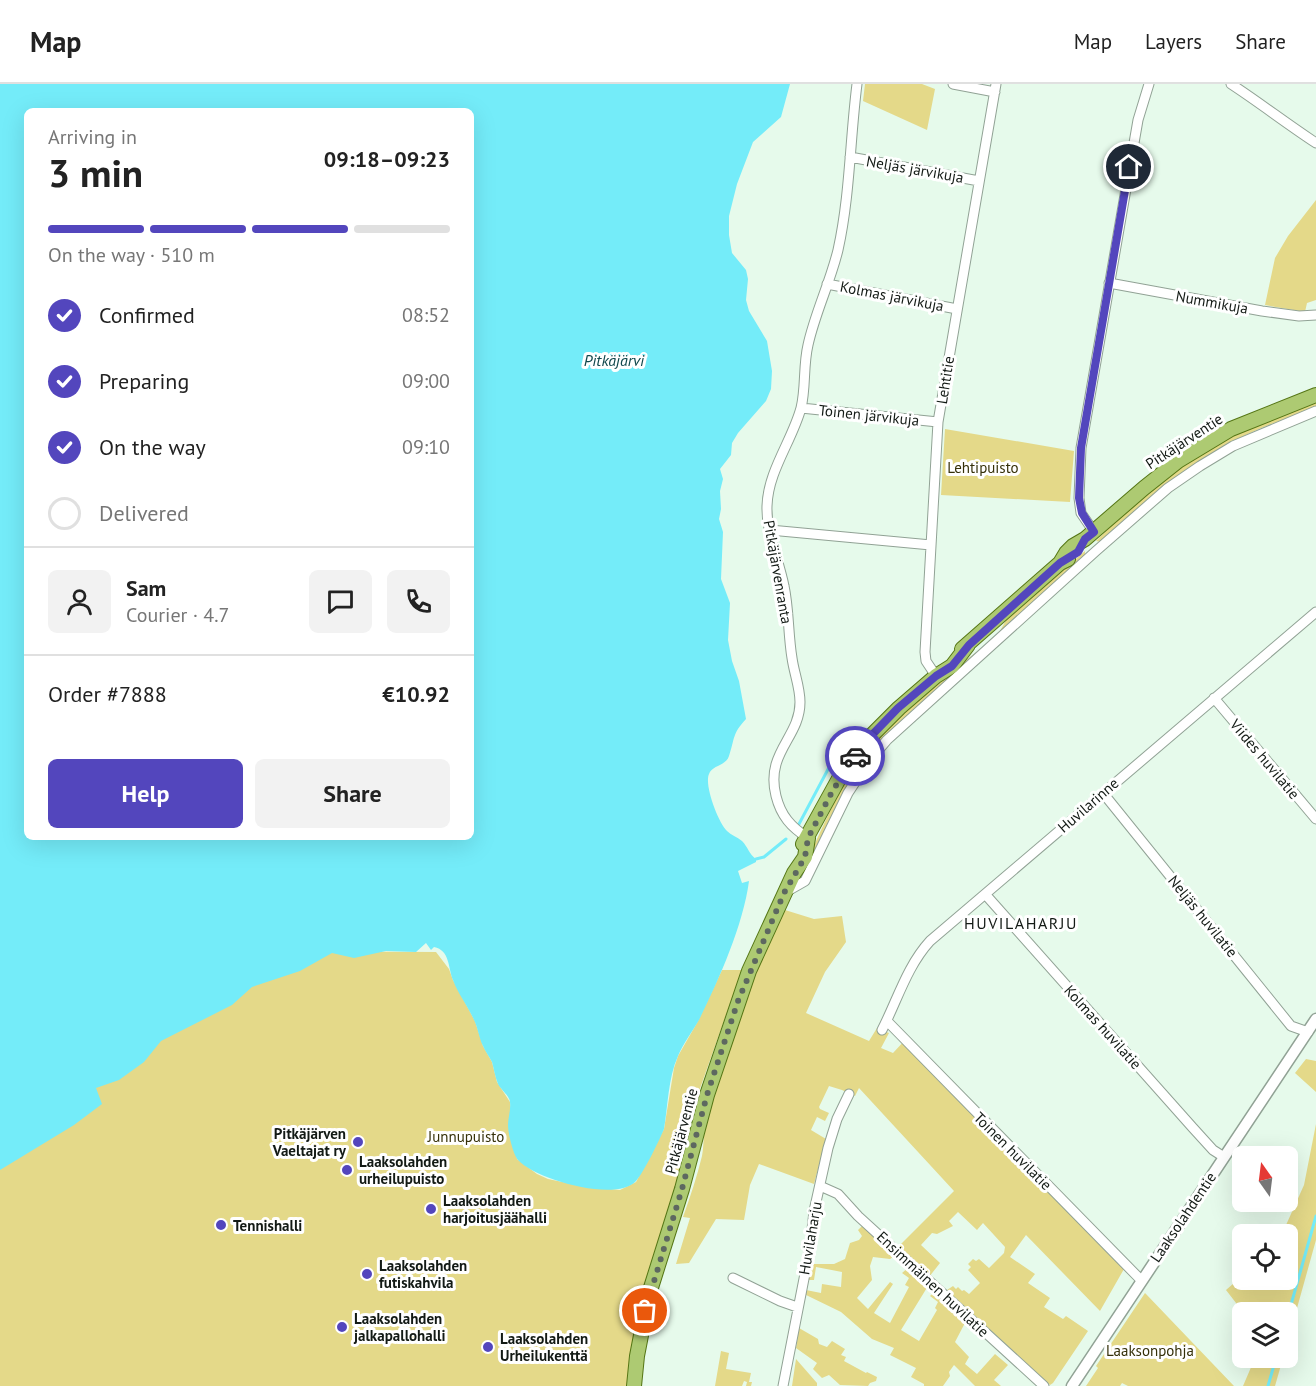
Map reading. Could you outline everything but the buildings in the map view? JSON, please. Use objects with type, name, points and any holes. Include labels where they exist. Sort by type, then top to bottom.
[{"type":"main road","name":"Pitkäjärventie","points":[[634,1386],[637,1356],[649,1294],[682,1189],[707,1095],[745,981],[794,873],[796,858],[842,775],[859,750],[880,727],[936,676],[952,666],[969,645],[1060,563],[1069,550],[1089,536],[1178,461],[1206,443],[1260,416],[1316,395]]},
{"type":"street","name":"Pitkäjärvenranta","points":[[808,838],[796,831],[785,818],[778,805],[773,774],[796,723],[800,701],[792,657],[784,586],[767,508],[771,480],[801,408],[807,348],[837,252],[857,84]]},
{"type":"street","points":[[953,84],[996,88]]},
{"type":"street","points":[[1096,551],[1089,536],[1079,498],[1081,448],[1138,120],[1149,84]]},
{"type":"street","points":[[1231,84],[1316,143]]},
{"type":"street","name":"Lehtitie","points":[[936,676],[926,661],[925,652],[938,422],[996,88]]},
{"type":"street","name":"Neljäs järvikuja","points":[[850,157],[979,181]]},
{"type":"street","name":"Nummikuja","points":[[1109,283],[1262,311],[1299,316],[1316,315]]},
{"type":"street","name":"Kolmas järvikuja","points":[[827,284],[957,309]]},
{"type":"street","name":"Toinen järvikuja","points":[[801,408],[938,422]]},
{"type":"street","name":"Pitkäjärventie","points":[[784,893],[805,881],[848,793],[869,761],[887,740],[1168,488],[1233,446],[1316,411]]},
{"type":"street","points":[[770,530],[931,544]]},
{"type":"street","name":"Huvilarinne","points":[[884,1025],[922,950],[1316,612]]},
{"type":"street","name":"Viides huvilatie","points":[[1214,698],[1316,819]]},
{"type":"street","name":"Neljäs huvilatie","points":[[1103,793],[1291,1026],[1312,1033]]},
{"type":"street","name":"Kolmas huvilatie","points":[[985,894],[1213,1150],[1224,1157]]},
{"type":"street","name":"Laaksolahdentie","points":[[1071,1386],[1224,1157],[1312,1033],[1316,1019]]},
{"type":"street","name":"Toinen huvilatie","points":[[884,1025],[1141,1280]]},
{"type":"street","name":"Huvilaharju","points":[[783,1386],[810,1248],[819,1186],[831,1139],[849,1094]]},
{"type":"street","name":"Ensimmäinen huvilatie","points":[[819,1186],[838,1194],[858,1216],[1044,1386]]},
{"type":"street","points":[[732,1278],[798,1307]]},
{"type":"green space","points":[[865,84],[922,84],[935,89],[927,130],[863,101]]},
{"type":"green space","points":[[1316,200],[1316,300],[1307,303],[1305,312],[1265,305],[1275,258],[1288,236]]},
{"type":"green space","points":[[1316,400],[1316,408],[1251,433],[1212,453],[1163,489],[1101,542],[1096,541],[1116,521],[1177,470],[1226,437]]},
{"type":"green space","name":"Lehtipuisto","points":[[945,429],[1074,451],[1070,502],[941,495]]},
{"type":"green space","points":[[1085,551],[1085,557],[965,667],[961,664],[997,636],[1008,617]]},
{"type":"green space","points":[[956,666],[961,671],[882,742],[814,857],[810,855],[844,784],[871,745],[901,713]]},
{"type":"green space","points":[[785,910],[814,919],[842,916],[846,942],[825,972],[806,1013],[869,1041],[877,1028],[889,1033],[881,1048],[893,1053],[906,1039],[1124,1269],[1100,1311],[1026,1235],[1010,1257],[1035,1274],[1028,1283],[1050,1298],[1044,1307],[1063,1319],[1066,1316],[1088,1331],[1050,1385],[947,1290],[953,1286],[969,1294],[980,1283],[968,1270],[971,1267],[968,1264],[973,1259],[976,1261],[979,1259],[989,1268],[1004,1253],[1005,1247],[983,1223],[977,1230],[958,1212],[949,1221],[953,1226],[937,1234],[932,1233],[921,1245],[940,1263],[929,1277],[898,1247],[954,1191],[859,1088],[855,1096],[829,1086],[819,1107],[829,1113],[825,1121],[817,1117],[811,1130],[826,1139],[814,1184],[759,1164],[750,1185],[744,1220],[716,1219],[689,1263],[676,1264],[690,1218],[683,1217],[700,1164],[704,1132],[722,1069],[750,988]]},
{"type":"green space","name":"Laaksolahden urheilupuisto","points":[[230,951],[436,952],[449,969],[475,1021],[483,1046],[492,1062],[497,1082],[510,1102],[517,1159],[548,1179],[620,1190],[636,1182],[664,1129],[678,1056],[698,1021],[722,970],[742,970],[697,1097],[691,1101],[685,1094],[682,1100],[689,1119],[688,1136],[636,1331],[627,1386],[0,1386],[0,1159]]},
{"type":"green space","points":[[1306,1059],[1316,1061],[1316,1092],[1295,1073]]},
{"type":"green space","points":[[1316,1124],[1316,1240],[1298,1305],[1298,1302],[1235,1302],[1226,1290],[1232,1285],[1232,1290],[1298,1290],[1298,1224],[1286,1224],[1292,1212],[1298,1212],[1298,1198],[1304,1185]]},
{"type":"green space","points":[[864,1224],[896,1255],[890,1259],[873,1257],[870,1266],[872,1280],[857,1298],[868,1309],[890,1282],[893,1284],[874,1313],[890,1323],[909,1287],[905,1285],[909,1278],[902,1273],[909,1267],[928,1286],[901,1330],[919,1341],[937,1310],[935,1308],[938,1302],[930,1296],[934,1292],[966,1321],[955,1342],[969,1357],[965,1364],[977,1374],[995,1354],[1008,1365],[994,1380],[1001,1386],[975,1386],[954,1365],[943,1386],[924,1386],[911,1377],[916,1368],[890,1355],[894,1348],[872,1339],[841,1312],[804,1294],[806,1290],[821,1293],[822,1284],[841,1287],[842,1272],[816,1267],[814,1280],[808,1280],[812,1264],[834,1264],[845,1259],[850,1243],[859,1240],[862,1236],[858,1230]]},
{"type":"green space","name":"Laaksonpohja","points":[[1145,1293],[1234,1386],[1128,1386],[1122,1383],[1120,1386],[1086,1386],[1098,1368],[1096,1366]]},
{"type":"green space","points":[[799,1328],[818,1339],[819,1344],[827,1347],[832,1341],[845,1349],[841,1355],[846,1357],[844,1361],[877,1377],[876,1381],[868,1386],[840,1385],[829,1375],[822,1378],[813,1369],[817,1363],[796,1348]]},
{"type":"green space","points":[[721,1351],[729,1353],[726,1369],[751,1373],[749,1382],[752,1382],[751,1386],[746,1386],[747,1382],[744,1381],[742,1386],[715,1386]]},
{"type":"green space","points":[[796,1359],[817,1383],[817,1386],[792,1386]]},
{"type":"green space","points":[[1251,1368],[1280,1368],[1275,1386],[1243,1386]]},
{"type":"water","name":"Pitkäjärvi","points":[[0,84],[790,84],[781,117],[753,142],[737,184],[729,216],[732,253],[746,270],[748,279],[746,300],[749,311],[767,341],[772,371],[771,389],[766,401],[738,433],[732,443],[731,455],[720,469],[723,479],[719,519],[723,532],[721,579],[730,603],[728,640],[746,719],[736,733],[725,762],[709,774],[708,786],[723,826],[742,841],[756,862],[738,871],[742,883],[749,881],[736,934],[707,1004],[678,1056],[670,1083],[664,1129],[639,1177],[626,1187],[612,1190],[594,1189],[558,1181],[527,1167],[518,1160],[509,1133],[509,1099],[498,1084],[492,1062],[472,1015],[455,985],[446,956],[434,947],[431,950],[426,943],[416,952],[386,951],[354,958],[332,953],[300,971],[252,987],[232,1005],[161,1041],[144,1062],[119,1080],[96,1088],[102,1104],[74,1125],[0,1170]]},
{"type":"waterway","points":[[799,824],[834,758]]},
{"type":"waterway","points":[[756,859],[764,857],[786,839]]},
{"type":"waterway","points":[[1292,1302],[1316,1216]]},
{"type":"waterway","points":[[1268,1386],[1273,1368]]},
{"type":"way so far","points":[[645,1311],[682,1189],[707,1095],[749,971],[784,893],[805,857],[808,838],[824,805],[855,756]]},
{"type":"place","name":"Pitkäjärven Vaeltajat ry","points":[[358,1142]]},
{"type":"place","name":"Laaksolahden urheilupuisto","points":[[347,1170]]},
{"type":"place","name":"Laaksolahden harjoitusjäähalli","points":[[431,1209]]},
{"type":"place","name":"Tennishalli","points":[[221,1225]]},
{"type":"place","name":"Laaksolahden futiskahvila","points":[[367,1274]]},
{"type":"place","name":"Laaksolahden jalkapallohalli","points":[[342,1327]]},
{"type":"place","name":"Laaksolahden Urheilukenttä","points":[[488,1347]]},
{"type":"district","name":"HUVILAHARJU","points":[[1021,923]]},
{"type":"route","points":[[855,756],[898,708],[936,676],[952,666],[969,645],[1060,563],[1078,552],[1085,539],[1094,532],[1084,519],[1079,498],[1081,448],[1129,167]]},
{"type":"park label","name":"Junnupuisto","points":[[466,1136]]}]
